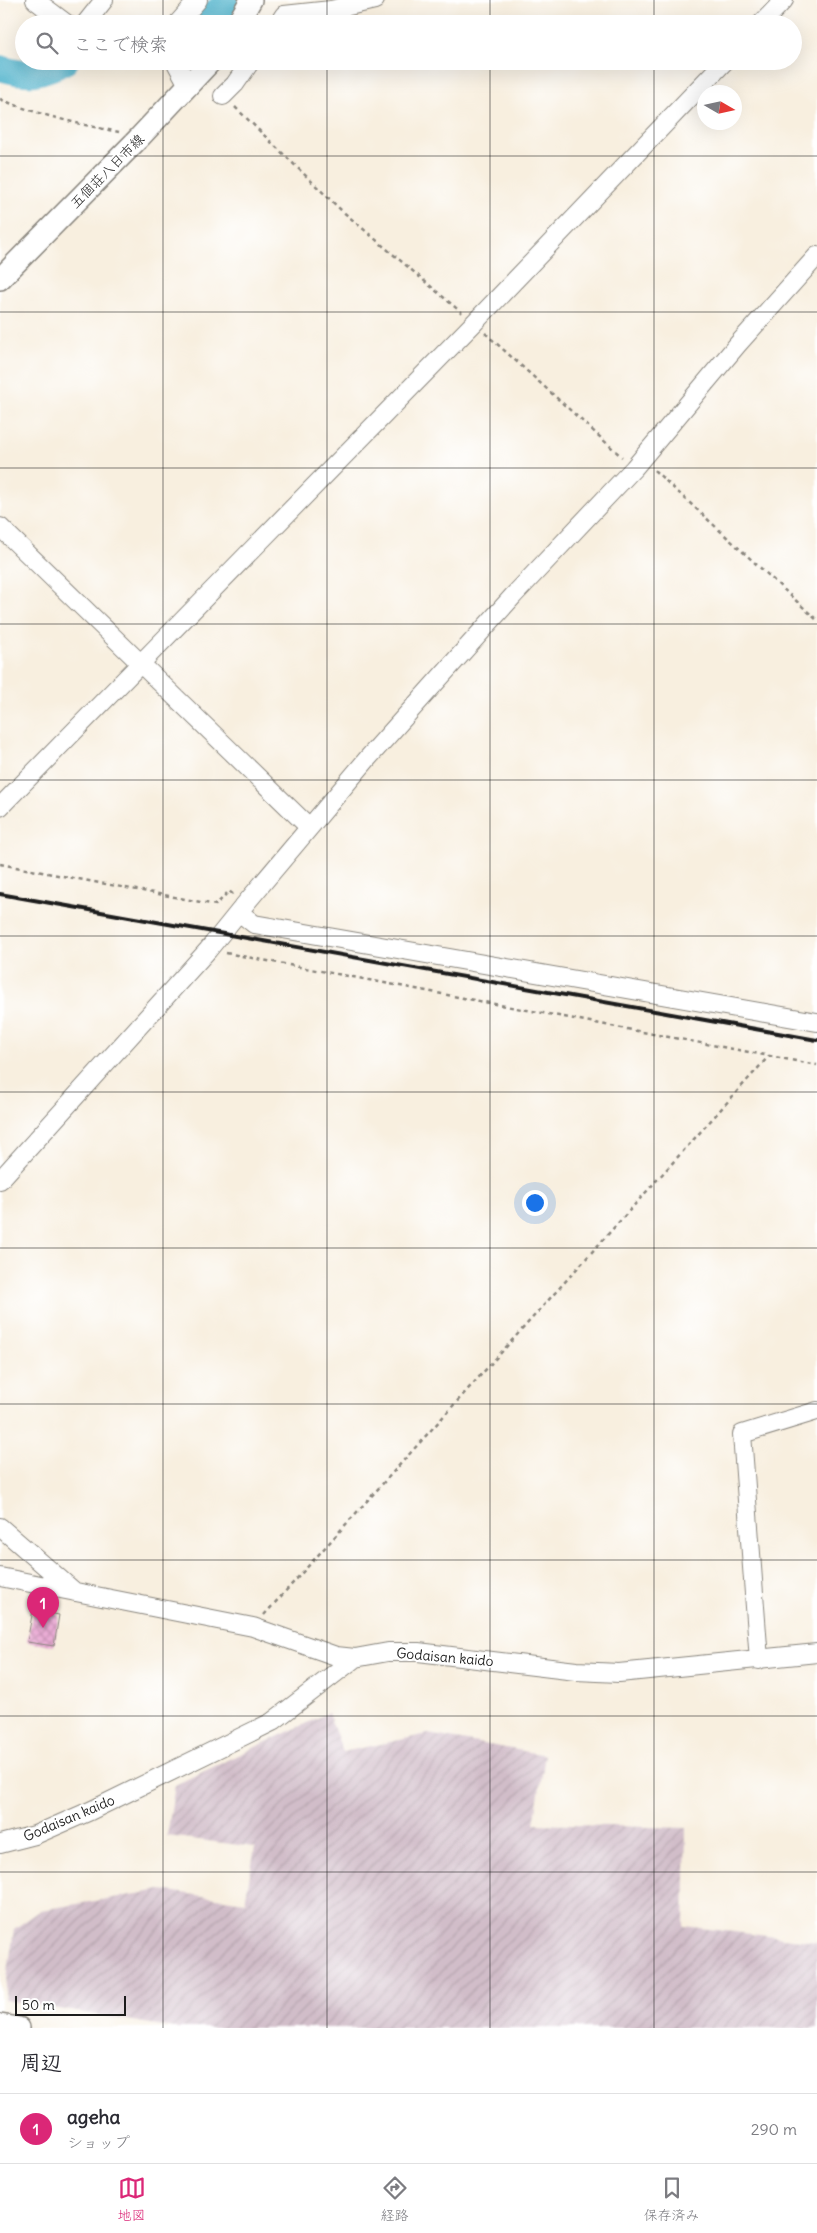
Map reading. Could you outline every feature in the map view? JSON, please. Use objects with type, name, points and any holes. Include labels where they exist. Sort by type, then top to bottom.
[{"type":"main road","points":[[242,15],[251,0]]},
{"type":"main road","name":"五個荘八日市線","points":[[0,279],[138,139],[182,74]]},
{"type":"main road","points":[[0,2025],[19,2028]]},
{"type":"street","points":[[35,0],[55,15]]},
{"type":"street","points":[[92,15],[104,0]]},
{"type":"street","points":[[185,15],[198,0]]},
{"type":"street","points":[[283,15],[331,10],[375,0]]},
{"type":"street","points":[[770,15],[784,0]]},
{"type":"street","points":[[223,96],[235,84],[245,70]]},
{"type":"street","points":[[0,807],[474,323],[716,70]]},
{"type":"street","points":[[0,1180],[208,950],[368,758],[638,463],[738,344],[817,256]]},
{"type":"street","points":[[0,527],[309,827]]},
{"type":"street","points":[[242,907],[254,924],[817,1022]]},
{"type":"street","points":[[758,1660],[742,1434],[817,1411]]},
{"type":"street","points":[[0,1527],[76,1592]]},
{"type":"street","points":[[0,1578],[253,1627],[336,1656],[355,1658]]},
{"type":"street","name":"Godaisan kaido","points":[[0,1844],[35,1835],[90,1811],[272,1722],[355,1658],[388,1652],[418,1652],[576,1671],[619,1674],[817,1653]]},
{"type":"path","points":[[223,96],[341,210],[638,463],[817,620]]},
{"type":"path","points":[[0,99],[74,123],[131,135],[138,139]]},
{"type":"path","points":[[0,864],[216,905],[229,891],[242,907]]},
{"type":"path","points":[[208,950],[817,1065]]},
{"type":"path","points":[[253,1627],[768,1056]]},
{"type":"shaded area","points":[[328,1713],[343,1752],[428,1734],[545,1755],[534,1824],[686,1828],[684,1926],[817,1942],[817,2028],[175,2028],[4,2000],[14,1929],[41,1910],[161,1890],[245,1902],[255,1847],[167,1836],[175,1785]]},
{"type":"building","points":[[33,1610],[59,1615],[54,1646],[27,1642]]},
{"type":"waterway","points":[[210,15],[233,0]]},
{"type":"waterway","points":[[0,68],[19,73],[34,73],[46,70]]},
{"type":"railway","points":[[0,894],[817,1040]]},
{"type":"place","name":"ageha","points":[[43,1628]]}]
